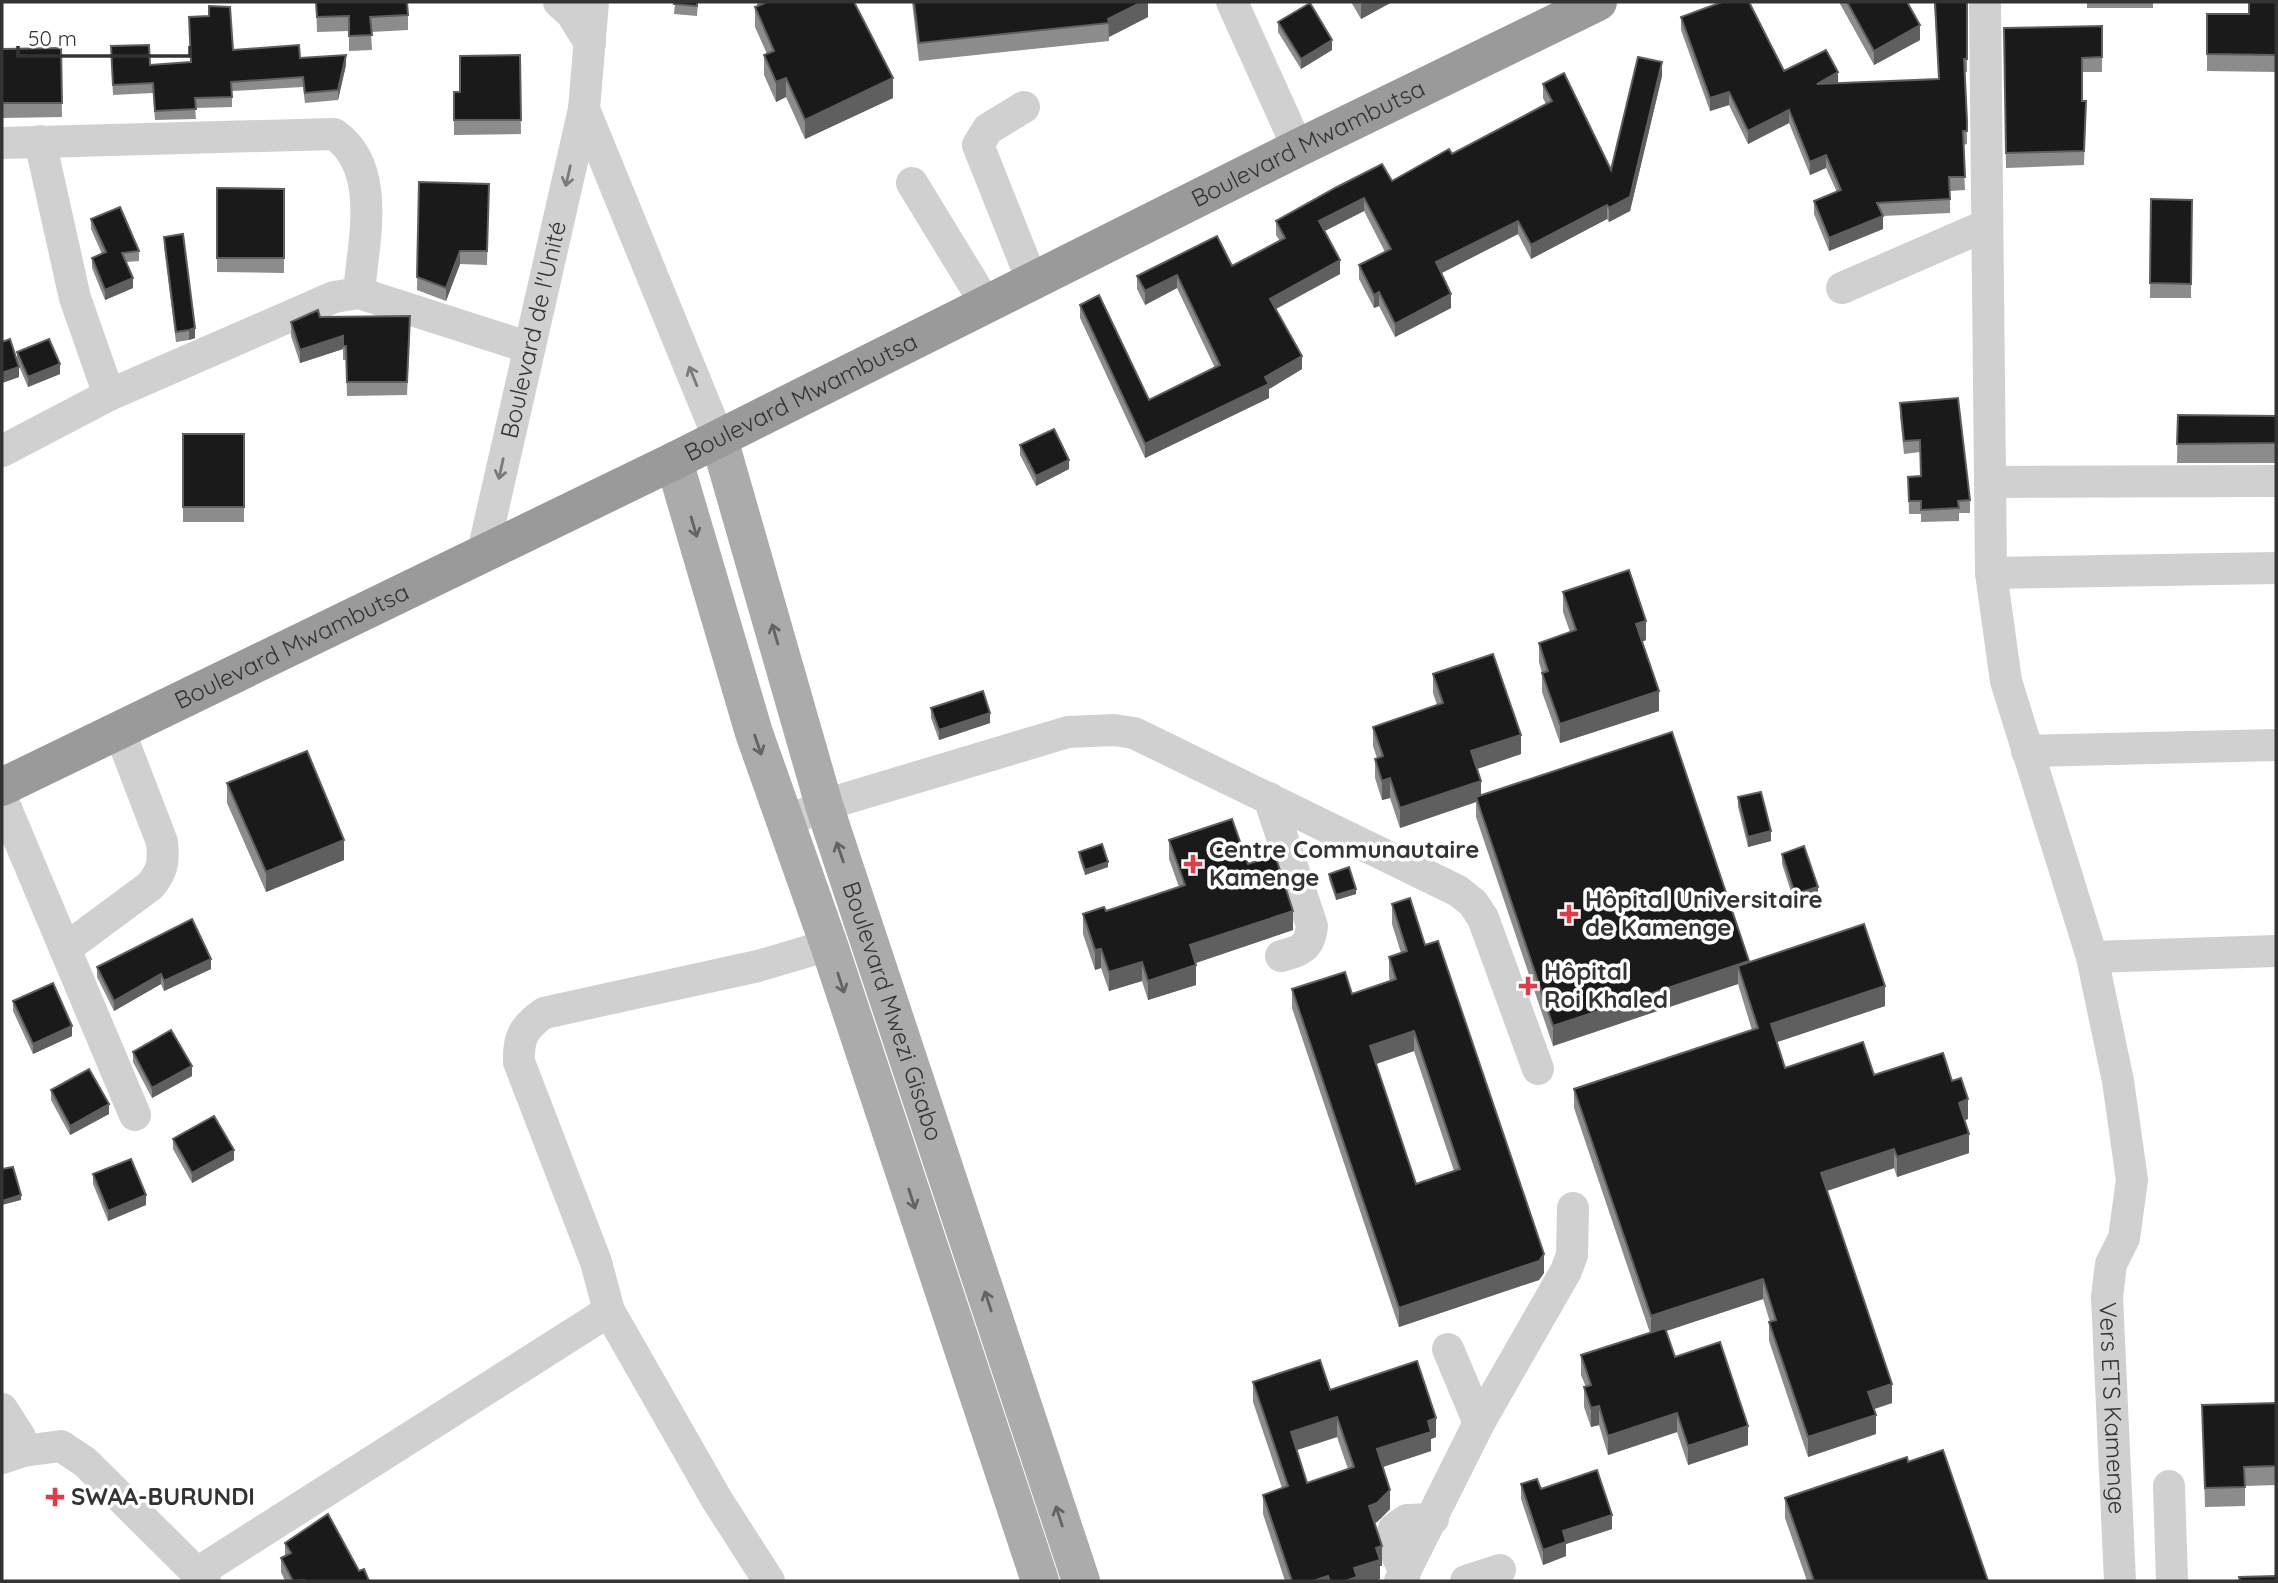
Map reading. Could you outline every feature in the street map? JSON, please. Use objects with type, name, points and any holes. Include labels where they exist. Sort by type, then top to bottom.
[{"type":"highway","name":"Boulevard Mwambutsa","points":[[2,788],[482,552],[719,439],[1297,148],[1598,2]]},
{"type":"main road","name":"Boulevard Mwezi Gisabo","points":[[719,439],[824,805],[1081,1581]]},
{"type":"main road","name":"Boulevard Mwezi Gisabo","points":[[674,461],[754,733],[829,945],[1040,1581]]},
{"type":"main road","points":[[966,1363],[1004,1349]]},
{"type":"street","points":[[559,2],[572,14],[590,43]]},
{"type":"street","name":"Boulevard de l'Unité","points":[[482,552],[527,347],[584,109],[593,2]]},
{"type":"street","points":[[1232,2],[1297,148]]},
{"type":"street","name":"Vers ETS Kamenge","points":[[1984,2],[1991,573],[2006,681],[2092,957],[2118,1081],[2132,1180],[2124,1238],[2111,1265],[2107,1297],[2120,1581]]},
{"type":"street","points":[[1024,107],[988,129],[978,145],[1033,283]]},
{"type":"street","name":"Boulevard de l'Unité","points":[[584,109],[719,439]]},
{"type":"street","points":[[2,143],[334,134],[350,145],[360,165],[367,194],[359,293]]},
{"type":"street","points":[[40,141],[75,298],[109,395]]},
{"type":"street","points":[[912,183],[987,306]]},
{"type":"street","points":[[1842,288],[1987,225]]},
{"type":"street","points":[[2,451],[109,395],[316,303],[359,293],[527,347]]},
{"type":"street","points":[[1990,482],[2276,481]]},
{"type":"street","points":[[1991,573],[2276,568]]},
{"type":"street","points":[[784,823],[824,805],[1068,732],[1093,729],[1134,733],[1458,891],[1473,903],[1483,918],[1538,1069]]},
{"type":"street","points":[[65,949],[150,886],[160,874],[164,860],[162,842],[119,730]]},
{"type":"street","points":[[2027,751],[2276,745]]},
{"type":"street","points":[[1269,798],[1312,926],[1310,939],[1303,950],[1281,956]]},
{"type":"street","points":[[2,799],[135,1115]]},
{"type":"street","points":[[769,1581],[717,1500],[609,1311],[596,1262],[519,1062],[518,1041],[527,1025],[544,1013],[758,966],[829,945]]},
{"type":"street","points":[[2092,957],[2276,951]]},
{"type":"street","points":[[1402,1577],[1394,1529],[1407,1520],[1433,1519],[1479,1423],[1566,1271],[1572,1255],[1573,1208]]},
{"type":"street","points":[[12,1455],[61,1446],[85,1462],[201,1577],[609,1311]]},
{"type":"street","points":[[1448,1349],[1479,1423]]},
{"type":"street","points":[[2,1409],[19,1437],[12,1455]]},
{"type":"street","points":[[2169,1486],[2172,1581]]},
{"type":"street","points":[[1466,1581],[1500,1570]]},
{"type":"building","points":[[316,2],[407,2],[408,15],[370,17],[372,35],[349,36],[349,16],[317,17]]},
{"type":"building","points":[[697,2],[697,6],[674,4]]},
{"type":"building","points":[[764,2],[854,2],[893,78],[805,120],[786,78],[776,82],[764,55],[774,51],[755,7]]},
{"type":"building","points":[[914,2],[1142,2],[1108,19],[1109,23],[919,43]]},
{"type":"building","points":[[1722,2],[1749,2],[1784,71],[1826,50],[1838,72],[1817,84],[1939,79],[1935,2],[1967,2],[1967,59],[1964,59],[1967,131],[1963,131],[1965,177],[1949,177],[1950,199],[1877,203],[1883,216],[1829,238],[1814,201],[1841,190],[1826,155],[1810,162],[1789,110],[1748,131],[1729,92],[1710,98],[1681,17]]},
{"type":"building","points":[[1847,2],[1907,2],[1920,25],[1874,51]]},
{"type":"building","points":[[2249,2],[2276,2],[2276,55],[2207,54],[2207,14],[2249,14]]},
{"type":"building","points":[[1310,3],[1332,40],[1301,59],[1278,22]]},
{"type":"building","points":[[209,6],[230,7],[233,50],[299,45],[300,58],[346,55],[338,90],[305,93],[303,77],[231,82],[232,97],[195,98],[196,109],[155,111],[153,83],[113,85],[111,46],[149,45],[150,65],[191,62],[189,17],[209,16]]},
{"type":"building","points":[[2102,26],[2102,57],[2082,58],[2082,101],[2086,101],[2084,151],[2006,153],[2004,28]]},
{"type":"building","points":[[61,48],[62,103],[3,103],[2,49]]},
{"type":"building","points":[[520,55],[521,120],[454,120],[454,92],[460,92],[460,56]]},
{"type":"building","points":[[1638,57],[1662,62],[1630,197],[1609,208],[1607,205],[1531,245],[1518,221],[1436,262],[1451,294],[1395,324],[1379,292],[1374,295],[1359,265],[1391,249],[1364,198],[1319,221],[1340,260],[1270,299],[1302,356],[1265,377],[1269,384],[1145,444],[1080,305],[1099,295],[1149,400],[1220,365],[1177,275],[1145,291],[1137,276],[1217,236],[1232,266],[1285,238],[1276,221],[1337,187],[1382,164],[1392,181],[1449,149],[1452,154],[1552,101],[1543,84],[1564,73],[1611,170]]},
{"type":"building","points":[[419,182],[489,184],[487,251],[460,251],[446,288],[417,277]]},
{"type":"building","points":[[217,188],[284,189],[284,258],[217,258]]},
{"type":"building","points":[[2151,199],[2192,200],[2191,284],[2150,283]]},
{"type":"building","points":[[120,207],[139,251],[122,253],[133,278],[105,290],[92,258],[106,252],[91,219]]},
{"type":"building","points":[[183,234],[195,328],[176,332],[164,237]]},
{"type":"building","points":[[318,310],[320,317],[410,316],[407,382],[347,382],[346,346],[343,346],[343,336],[300,350],[291,322]]},
{"type":"building","points":[[10,339],[19,367],[2,373],[2,342]]},
{"type":"building","points":[[49,339],[60,364],[28,377],[17,352]]},
{"type":"building","points":[[1958,398],[1970,500],[1958,501],[1959,508],[1921,510],[1921,501],[1909,501],[1908,477],[1921,476],[1920,440],[1904,441],[1900,403]]},
{"type":"building","points":[[2178,415],[2276,416],[2276,443],[2177,444]]},
{"type":"building","points":[[1054,429],[1069,460],[1036,476],[1020,445]]},
{"type":"building","points":[[183,434],[244,434],[244,507],[183,507]]},
{"type":"building","points":[[1629,570],[1646,621],[1636,624],[1659,691],[1560,724],[1542,673],[1548,671],[1539,643],[1576,630],[1563,592]]},
{"type":"building","points":[[1493,654],[1521,735],[1471,751],[1481,781],[1400,808],[1390,778],[1382,781],[1375,759],[1383,756],[1373,727],[1443,703],[1433,674]]},
{"type":"building","points":[[983,691],[990,713],[939,730],[931,708]]},
{"type":"building","points":[[1672,732],[1749,961],[1553,1026],[1476,797]]},
{"type":"building","points":[[307,751],[344,840],[266,872],[227,783]]},
{"type":"building","points":[[1761,792],[1771,831],[1748,837],[1738,797]]},
{"type":"building","points":[[1232,819],[1248,864],[1275,855],[1293,911],[1190,945],[1196,965],[1148,981],[1142,962],[1109,972],[1101,949],[1095,950],[1083,914],[1104,907],[1106,911],[1185,885],[1169,840]]},
{"type":"building","points":[[1102,844],[1108,862],[1085,870],[1079,852]]},
{"type":"building","points":[[1804,846],[1818,887],[1795,894],[1782,854]]},
{"type":"building","points":[[1349,867],[1356,889],[1336,895],[1329,874]]},
{"type":"building","points":[[1410,898],[1425,945],[1438,941],[1544,1254],[1539,1261],[1399,1308],[1292,989],[1345,972],[1352,994],[1396,979],[1389,957],[1407,951],[1392,904]],"holes":[[[1414,1031],[1460,1169],[1416,1184],[1370,1046]]]},
{"type":"building","points":[[192,919],[211,959],[164,981],[161,974],[114,1001],[97,967]]},
{"type":"building","points":[[1864,924],[1885,986],[1771,1024],[1785,1068],[1863,1042],[1874,1075],[1943,1053],[1952,1081],[1961,1078],[1968,1099],[1959,1103],[1969,1134],[1897,1157],[1894,1149],[1821,1173],[1892,1384],[1868,1392],[1876,1415],[1808,1437],[1769,1322],[1776,1320],[1763,1279],[1651,1316],[1574,1089],[1758,1028],[1738,966]]},
{"type":"building","points":[[53,983],[72,1026],[33,1044],[13,1001]]},
{"type":"building","points":[[171,1030],[192,1066],[152,1088],[133,1052]]},
{"type":"building","points":[[89,1069],[109,1104],[70,1126],[51,1090]]},
{"type":"building","points":[[214,1116],[234,1150],[192,1173],[173,1139]]},
{"type":"building","points":[[131,1159],[146,1195],[108,1211],[93,1174]]},
{"type":"building","points":[[13,1167],[21,1195],[2,1201],[2,1169]]},
{"type":"building","points":[[1665,1328],[1675,1357],[1720,1342],[1748,1426],[1688,1446],[1677,1413],[1608,1436],[1599,1406],[1591,1408],[1584,1387],[1591,1385],[1581,1355]]},
{"type":"building","points":[[1320,1360],[1330,1390],[1417,1361],[1436,1418],[1428,1421],[1431,1432],[1377,1449],[1390,1490],[1377,1503],[1369,1506],[1382,1546],[1376,1548],[1380,1560],[1354,1568],[1357,1577],[1345,1581],[1330,1581],[1328,1576],[1313,1581],[1292,1581],[1263,1495],[1288,1486],[1253,1382]],"holes":[[[1337,1417],[1354,1467],[1307,1483],[1291,1432]]]},
{"type":"building","points":[[2276,1403],[2276,1466],[2244,1467],[2245,1487],[2205,1488],[2202,1405]]},
{"type":"building","points":[[1943,1450],[1988,1581],[1814,1581],[1785,1498],[1907,1457],[1908,1462]]},
{"type":"building","points":[[1597,1470],[1612,1515],[1563,1531],[1566,1542],[1543,1550],[1521,1484],[1537,1479],[1541,1489]]},
{"type":"building","points":[[328,1514],[359,1571],[364,1569],[369,1581],[293,1581],[281,1558],[291,1553],[285,1543]]},
{"type":"building","points":[[2276,1576],[2276,1581],[2240,1581],[2239,1577]]},
{"type":"place","name":"Centre Communautaire Kamenge","points":[[1193,864]]},
{"type":"place","name":"Hôpital Universitaire de Kamenge","points":[[1569,914]]},
{"type":"place","name":"Hôpital Roi Khaled","points":[[1528,986]]},
{"type":"place","name":"SWAA-BURUNDI","points":[[55,1497]]}]
